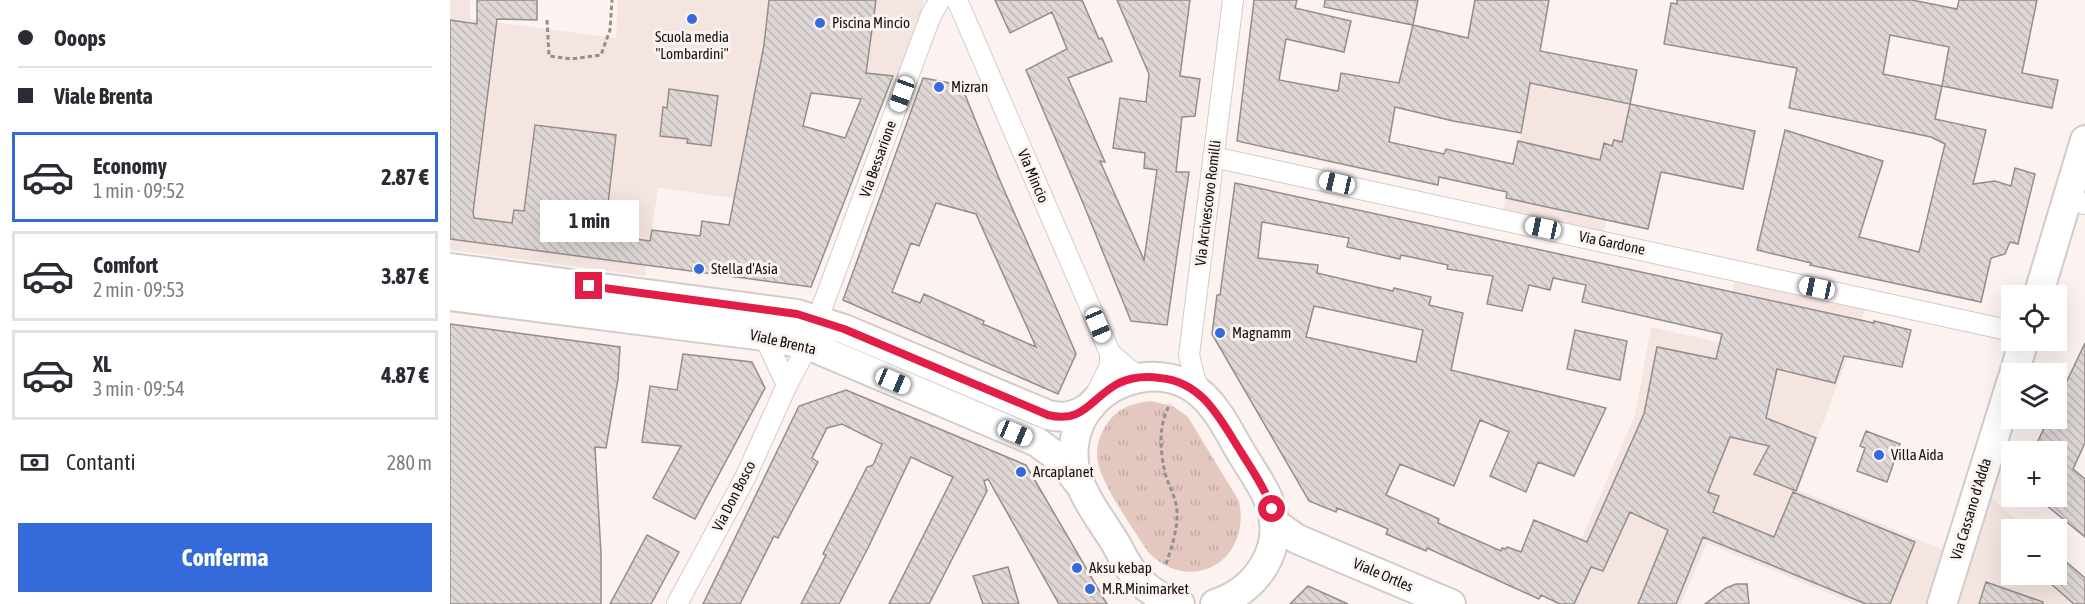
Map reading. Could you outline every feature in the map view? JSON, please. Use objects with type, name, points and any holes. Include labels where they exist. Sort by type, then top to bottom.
[{"type":"street","name":"Via Bessarione","points":[[813,332],[929,21],[940,0]]},
{"type":"street","name":"Via Mincio","points":[[957,0],[1110,353],[1131,371],[1143,377]]},
{"type":"street","name":"Via Arcivescovo Romilli","points":[[1209,402],[1197,386],[1189,355],[1233,0]]},
{"type":"street","points":[[2042,285],[2076,201],[2085,140]]},
{"type":"street","name":"Via Gardone","points":[[1213,156],[2001,329]]},
{"type":"street","name":"Viale Brenta","points":[[450,268],[797,314],[813,332],[1037,442],[1059,459],[1081,486]]},
{"type":"street","name":"Viale Brenta","points":[[450,296],[764,336],[844,329],[1048,415],[1060,418],[1069,417],[1091,406]]},
{"type":"street","name":"Via Don Bosco","points":[[677,604],[745,478],[813,332]]},
{"type":"street","points":[[764,336],[787,385]]},
{"type":"street","points":[[1110,353],[1110,366],[1079,426],[1074,445],[1075,468],[1081,486],[1137,578],[1162,598],[1180,604]]},
{"type":"street","points":[[1091,406],[1109,389],[1127,380],[1143,377],[1160,377],[1176,381],[1194,389],[1209,402],[1262,487],[1272,509],[1274,523],[1274,536],[1268,560],[1250,585],[1236,596],[1215,604]]},
{"type":"street","name":"Via Cassano d'Adda","points":[[1942,604],[2001,415]]},
{"type":"street","name":"Viale Ortles","points":[[1274,523],[1297,539],[1451,604]]},
{"type":"street","points":[[1268,560],[1290,547],[1314,546]]},
{"type":"path","points":[[547,20],[549,56],[571,59],[601,55],[610,30],[612,0]]},
{"type":"path","points":[[1166,564],[1174,538],[1176,506],[1166,473],[1161,433],[1170,404]]},
{"type":"shaded area","points":[[450,0],[470,0],[470,19],[616,38],[618,0],[924,0],[924,2],[899,76],[761,58],[734,198],[658,188],[645,276],[450,250]]},
{"type":"shaded area","points":[[1536,50],[1637,70],[1603,237],[1502,216],[1521,133]]},
{"type":"shaded area","points":[[1736,273],[1868,302],[1798,490],[1944,550],[1928,604],[1854,604],[1707,543],[1681,604],[1553,604],[1635,415],[1651,327],[1722,343]]},
{"type":"shaded area","points":[[1987,494],[2016,519],[2001,519],[2001,585],[2067,585],[2067,562],[2085,578],[2085,604],[1955,604]]},
{"type":"green space","points":[[1151,401],[1173,406],[1188,417],[1239,501],[1241,522],[1236,540],[1227,555],[1214,566],[1199,571],[1182,571],[1165,565],[1148,552],[1112,496],[1098,463],[1098,442],[1111,419],[1126,407]]},
{"type":"building","points":[[477,0],[537,0],[537,20],[497,19],[474,218],[512,223],[514,210],[524,211],[535,125],[616,135],[606,221],[616,223],[614,236],[650,241],[652,230],[700,236],[702,221],[729,225],[764,45],[769,0],[876,0],[866,73],[893,76],[811,287],[450,239],[450,20],[477,24]],"holes":[[[811,93],[861,99],[845,138],[803,126]]]},
{"type":"building","points":[[995,0],[1082,0],[1099,39],[1102,38],[1112,61],[1068,78],[1105,162],[1100,161],[1144,260],[1157,170],[1144,168],[1145,153],[1113,148],[1120,98],[1146,102],[1149,74],[1117,0],[1190,0],[1180,76],[1200,79],[1195,116],[1182,117],[1176,172],[1189,172],[1167,325],[1131,321],[1026,70],[1067,49],[1052,12],[1010,33]]},
{"type":"building","points":[[1254,0],[1297,0],[1295,8],[1351,21],[1344,52],[1286,39],[1279,80],[1338,91],[1341,73],[1399,83],[1413,25],[1468,38],[1475,0],[1549,0],[1540,51],[1637,70],[1630,104],[1755,131],[1743,189],[1661,172],[1648,229],[1506,198],[1507,192],[1439,177],[1438,185],[1237,141]],"holes":[[[1530,83],[1630,104],[1622,142],[1614,140],[1612,146],[1604,143],[1600,160],[1518,141],[1513,164],[1446,149],[1444,154],[1389,142],[1395,107],[1453,121],[1521,133]]]},
{"type":"building","points":[[1325,0],[1418,0],[1413,25],[1324,7]]},
{"type":"building","points":[[1677,0],[1912,0],[1957,9],[1959,0],[2037,0],[2022,73],[2058,80],[2052,108],[1942,86],[1935,119],[1986,130],[1973,184],[1995,181],[2011,186],[2015,168],[2035,174],[2018,244],[2010,242],[2005,254],[1991,258],[1981,302],[1810,265],[1811,263],[1757,250],[1785,130],[1883,161],[1859,237],[1919,252],[1945,144],[1931,137],[1789,108],[1797,68],[1664,44],[1671,3],[1677,4]],"holes":[[[1890,35],[1949,47],[1942,86],[1883,74]]]},
{"type":"building","points":[[923,78],[961,85],[1076,354],[1058,394],[843,300]],"holes":[[[936,203],[976,214],[1036,347],[983,324],[984,321],[924,294],[920,303],[892,292],[911,243],[919,246]]]},
{"type":"building","points":[[669,89],[718,96],[711,146],[687,143],[688,139],[660,136],[663,107],[667,108]]},
{"type":"building","points":[[1235,183],[1911,330],[1902,367],[1844,356],[1835,383],[1777,369],[1766,418],[1816,438],[1796,491],[1754,474],[1769,446],[1730,437],[1708,492],[1719,496],[1713,512],[1774,537],[1793,492],[1915,542],[1890,604],[1866,604],[1703,537],[1676,604],[1638,604],[1668,530],[1630,512],[1603,571],[1591,567],[1574,604],[1560,604],[1541,595],[1539,599],[1427,548],[1426,551],[1386,534],[1388,529],[1372,522],[1337,508],[1336,512],[1309,501],[1212,334],[1217,295],[1220,295]],"holes":[[[1262,222],[1349,238],[1347,247],[1400,259],[1401,255],[1448,265],[1447,269],[1493,276],[1487,304],[1522,311],[1529,285],[1550,290],[1553,278],[1586,285],[1582,302],[1722,334],[1716,359],[1657,347],[1644,414],[1587,542],[1534,520],[1521,552],[1507,547],[1502,548],[1501,551],[1438,523],[1439,519],[1386,495],[1400,464],[1454,486],[1480,420],[1509,432],[1490,476],[1526,492],[1538,462],[1574,476],[1606,408],[1451,370],[1463,313],[1429,305],[1431,297],[1394,288],[1393,291],[1317,273],[1318,265],[1258,258]],[[1314,306],[1423,330],[1416,362],[1306,337]]]},
{"type":"building","points":[[450,324],[620,347],[618,379],[606,448],[595,447],[601,554],[601,604],[450,604]]},
{"type":"building","points":[[1575,330],[1627,341],[1620,380],[1567,369]]},
{"type":"building","points":[[2085,343],[2085,443],[2073,469],[2085,479],[2085,537],[2067,522],[2067,519],[2063,519],[2048,507],[2067,507],[2067,441],[2038,441],[2044,429],[2067,429],[2067,381]]},
{"type":"building","points":[[683,354],[752,362],[765,388],[695,519],[653,498],[681,446],[642,442],[650,386],[677,390]]},
{"type":"building","points":[[846,390],[1026,465],[1107,604],[1059,604],[988,479],[984,481],[987,491],[929,604],[889,604],[953,477],[911,457],[839,604],[801,604],[826,555],[823,554],[867,467],[873,465],[882,444],[842,424],[827,428],[812,458],[818,462],[778,538],[774,536],[740,604],[703,604],[799,406]]},
{"type":"building","points":[[1866,431],[1900,444],[1887,482],[1857,471],[1865,448],[1860,446]]},
{"type":"building","points":[[647,535],[679,552],[651,604],[610,604]]},
{"type":"building","points":[[2067,562],[2085,578],[2085,604],[2074,604],[2052,585],[2067,585]]},
{"type":"building","points":[[1008,567],[1019,604],[983,604],[973,576]]},
{"type":"building","points":[[1986,582],[2043,602],[2043,604],[1979,604]]},
{"type":"building","points":[[1736,584],[1747,584],[1749,604],[1705,604],[1726,588]]},
{"type":"building","points":[[1308,586],[1348,604],[1290,604]]},
{"type":"place","name":"Scuola media \"Lombardini\"","points":[[692,19]]},
{"type":"place","name":"Piscina Mincio","points":[[820,23]]},
{"type":"place","name":"Mizran","points":[[939,87]]},
{"type":"place","name":"Stella d'Asia","points":[[699,269]]},
{"type":"place","name":"Magnamm","points":[[1220,333]]},
{"type":"place","name":"Villa Aida","points":[[1879,455]]},
{"type":"place","name":"Arcaplanet","points":[[1021,472]]},
{"type":"place","name":"Aksu kebap","points":[[1077,568]]},
{"type":"place","name":"M.R.Minimarket","points":[[1090,589]]},
{"type":"route","points":[[589,286],[797,314],[844,329],[1060,418],[1078,414],[1091,406],[1109,389],[1127,380],[1143,377],[1167,378],[1185,384],[1209,402],[1262,487],[1272,509]]}]
